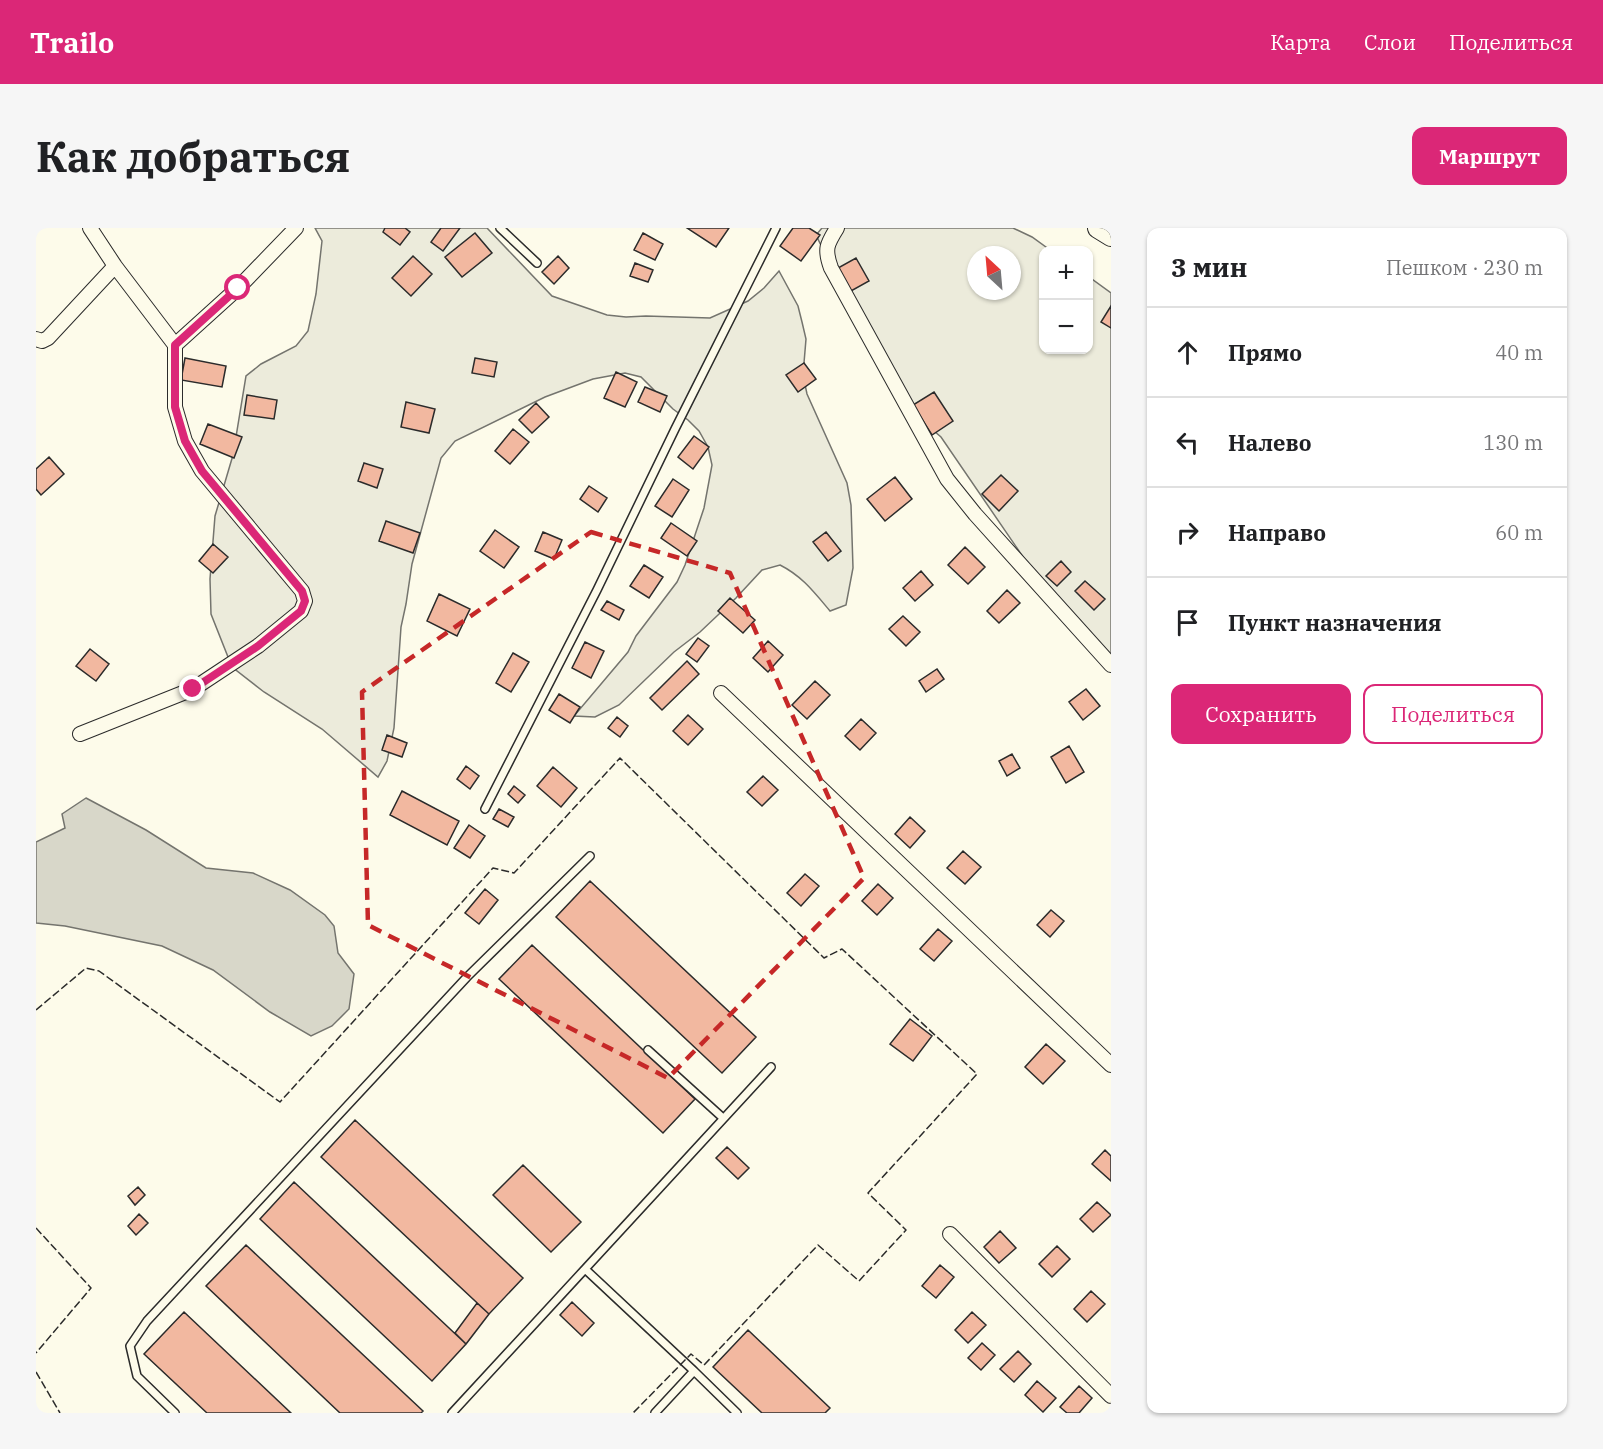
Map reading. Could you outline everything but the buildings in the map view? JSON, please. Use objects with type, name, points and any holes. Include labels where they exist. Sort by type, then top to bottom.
[{"type":"main road","points":[[1098,228],[1111,236]]},
{"type":"street","points":[[80,734],[193,689],[258,646],[301,611],[305,601],[302,591],[202,471],[185,441],[175,407],[175,345],[115,266],[90,228]]},
{"type":"street","points":[[175,345],[238,288],[296,228]]},
{"type":"street","points":[[837,228],[828,242],[826,255],[831,268],[947,479],[975,514],[1111,665]]},
{"type":"street","points":[[36,339],[42,341],[48,338],[115,266]]},
{"type":"street","points":[[721,693],[1111,1065]]},
{"type":"street","points":[[950,1234],[1111,1396]]},
{"type":"lane","points":[[500,228],[537,263]]},
{"type":"lane","points":[[485,809],[777,228]]},
{"type":"lane","points":[[175,1413],[137,1376],[130,1346],[147,1321],[467,977],[590,856]]},
{"type":"lane","points":[[648,1050],[723,1118]]},
{"type":"lane","points":[[452,1413],[771,1067]]},
{"type":"lane","points":[[585,1269],[737,1413]]},
{"type":"lane","points":[[655,1413],[694,1371]]},
{"type":"highlighted area","points":[[591,532],[730,573],[864,878],[668,1078],[368,925],[362,692]]},
{"type":"shaded area","points":[[315,228],[487,228],[552,296],[607,315],[626,317],[710,318],[748,301],[779,271],[798,306],[806,339],[803,375],[807,394],[847,483],[851,505],[853,568],[846,605],[830,611],[807,585],[788,569],[780,565],[762,570],[700,632],[674,652],[619,705],[595,717],[574,716],[628,652],[636,636],[677,582],[704,508],[712,465],[708,447],[699,431],[641,377],[625,373],[593,379],[545,397],[455,441],[441,458],[412,564],[401,627],[394,728],[387,761],[378,777],[322,729],[264,692],[232,667],[211,614],[210,579],[215,516],[233,455],[246,376],[261,364],[296,346],[308,331],[316,294],[322,241]]},
{"type":"shaded area","points":[[822,228],[1013,228],[1032,237],[1044,246],[1039,246],[1039,354],[1093,354],[1093,280],[1111,293],[1111,670],[1032,570],[941,437],[912,412],[878,362],[816,235]]},
{"type":"shaded area","points":[[86,798],[146,830],[206,868],[253,873],[290,890],[325,915],[334,926],[338,953],[354,974],[349,1009],[332,1026],[311,1036],[270,1012],[213,970],[162,946],[65,926],[36,923],[36,842],[65,828],[62,814]]},
{"type":"fence","points":[[36,1010],[86,968],[99,971],[280,1102],[493,868],[514,873],[620,758],[824,958],[842,949],[977,1074],[868,1193],[906,1230],[859,1281],[818,1245],[704,1365],[691,1354],[633,1413]]},
{"type":"fence","points":[[36,1228],[91,1288],[36,1353]]},
{"type":"fence","points":[[36,1372],[60,1413]]},
{"type":"route","points":[[193,689],[258,646],[301,611],[305,601],[302,591],[202,471],[185,441],[175,407],[175,345],[238,288]]}]
